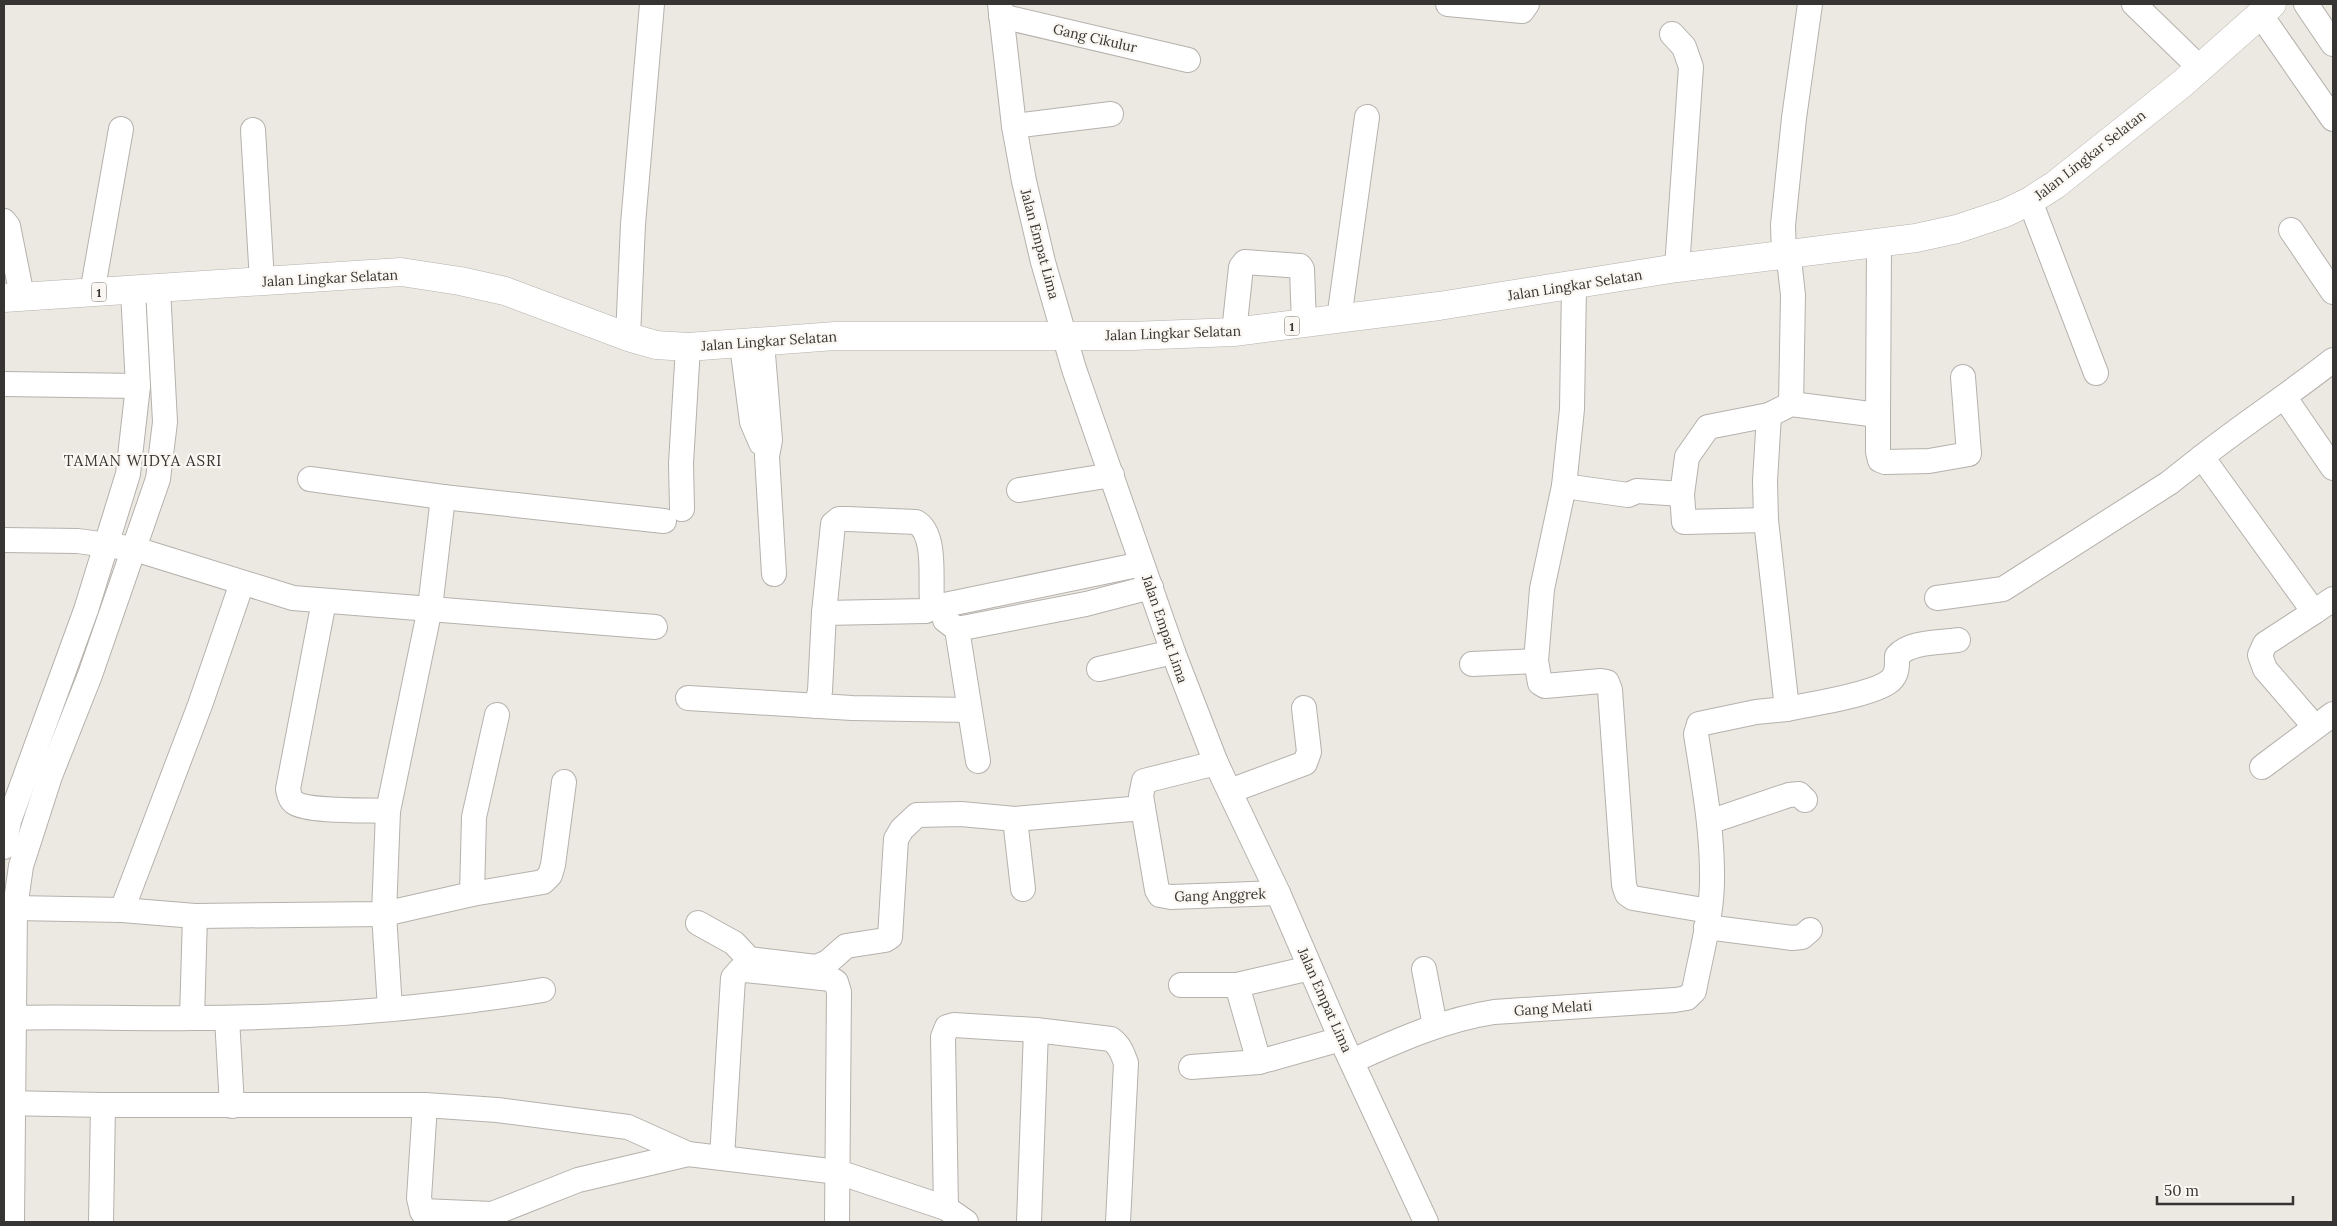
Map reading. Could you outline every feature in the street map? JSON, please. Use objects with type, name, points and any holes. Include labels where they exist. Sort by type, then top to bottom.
[{"type":"highway","name":"Jalan Lingkar Selatan","points":[[13,297],[195,287],[401,272],[460,281],[505,291],[628,337],[656,344],[688,347],[835,336],[1151,336],[1234,332],[1304,324],[1574,285],[1677,268],[1880,244],[1957,229],[1999,215],[2030,201],[2055,185],[2200,68],[2266,9]]},
{"type":"street","points":[[628,337],[633,224],[652,4]]},
{"type":"street","points":[[1448,4],[1522,11],[1527,4]]},
{"type":"street","points":[[1791,404],[1793,295],[1790,268],[1784,255],[1783,225],[1793,128],[1810,4]]},
{"type":"street","points":[[2134,4],[2200,68]]},
{"type":"street","points":[[2306,4],[2333,44]]},
{"type":"street","points":[[2266,9],[2333,120]]},
{"type":"street","name":"Gang Cikulur","points":[[1000,10],[1188,60]]},
{"type":"street","name":"Jalan Empat Lima","points":[[1000,10],[1014,126],[1024,182],[1043,262],[1074,369],[1142,564],[1173,652],[1216,763],[1278,893],[1341,1039],[1424,1222]]},
{"type":"street","points":[[1672,34],[1684,47],[1691,67],[1677,268]]},
{"type":"street","points":[[1014,126],[1111,114]]},
{"type":"street","points":[[1339,319],[1367,117]]},
{"type":"street","points":[[92,293],[121,129]]},
{"type":"street","points":[[251,282],[253,130]]},
{"type":"street","points":[[2030,201],[2096,373]]},
{"type":"street","points":[[4,221],[8,226],[13,297]]},
{"type":"street","points":[[2291,230],[2333,292]]},
{"type":"street","points":[[1880,244],[1878,415],[1878,452],[1880,460],[1886,462],[1929,461],[1969,454],[1962,377]]},
{"type":"street","points":[[1234,332],[1241,267],[1245,262],[1300,266],[1304,298],[1304,324]]},
{"type":"street","points":[[1574,285],[1572,409],[1564,486],[1542,589],[1536,661],[1540,683],[1545,686],[1607,682],[1610,690],[1624,885],[1627,894],[1633,898],[1707,919],[1792,938],[1802,937],[1810,930]]},
{"type":"street","points":[[4,847],[6,820],[107,545],[131,461],[145,290]]},
{"type":"street","points":[[9,1213],[9,1018],[15,908],[21,866],[158,479],[165,422],[145,290]]},
{"type":"street","points":[[752,343],[752,422],[767,456],[774,574]]},
{"type":"street","points":[[310,479],[443,497],[673,515],[681,462],[688,347]]},
{"type":"street","points":[[1937,598],[2003,589],[2170,483],[2243,425],[2285,398],[2333,360]]},
{"type":"street","points":[[4,384],[138,386]]},
{"type":"street","points":[[2285,398],[2333,468]]},
{"type":"street","points":[[1766,520],[1684,522],[1682,494],[1687,457],[1708,427],[1769,415],[1791,404],[1878,415]]},
{"type":"street","points":[[1769,415],[1765,482],[1766,520],[1787,709],[1871,690],[1891,681],[1897,672],[1897,656],[1902,651],[1912,647],[1958,640]]},
{"type":"street","points":[[2197,462],[2314,612]]},
{"type":"street","points":[[1019,490],[1112,475]]},
{"type":"street","points":[[1564,486],[1628,495],[1637,491],[1682,494]]},
{"type":"street","points":[[390,1009],[384,914],[388,811],[430,608],[443,497]]},
{"type":"street","points":[[816,706],[820,691],[831,532],[834,524],[839,519],[916,522],[924,526],[930,544],[932,602],[930,608]]},
{"type":"street","points":[[4,540],[78,541],[134,550],[242,583],[266,588],[293,598],[655,627]]},
{"type":"street","points":[[824,613],[917,612],[1142,564]]},
{"type":"street","points":[[122,910],[200,705],[242,583]]},
{"type":"street","points":[[958,629],[1086,604],[1151,587]]},
{"type":"street","points":[[2262,767],[2324,721],[2265,669],[2260,656],[2265,644],[2333,599]]},
{"type":"street","points":[[324,601],[288,789],[291,799],[295,803],[314,808],[388,811]]},
{"type":"street","points":[[930,608],[958,629],[978,761]]},
{"type":"street","points":[[1099,669],[1173,652]]},
{"type":"street","points":[[1472,664],[1536,661]]},
{"type":"street","points":[[688,698],[816,706],[969,710]]},
{"type":"street","points":[[1230,791],[1305,762],[1309,752],[1304,708]]},
{"type":"street","name":"Gang Melati","points":[[1352,1062],[1435,1026],[1494,1012],[1687,998],[1694,991],[1707,919],[1712,875],[1709,822],[1696,734],[1699,724],[1756,712],[1787,709]]},
{"type":"street","points":[[472,894],[474,816],[497,715]]},
{"type":"street","points":[[698,923],[734,943],[748,959],[816,967],[823,966],[846,946],[885,940],[890,937],[896,839],[902,829],[917,815],[962,814],[1015,819],[1143,808],[1141,788],[1144,781],[1216,763]]},
{"type":"street","points":[[15,908],[122,910],[195,916],[384,914],[472,894],[543,882],[550,875],[553,865],[564,782]]},
{"type":"street","points":[[1709,822],[1789,795],[1799,794],[1805,800]]},
{"type":"street","name":"Gang Anggrek","points":[[1143,808],[1160,895],[1278,893]]},
{"type":"street","points":[[1015,819],[1023,889]]},
{"type":"street","points":[[6,820],[33,829]]},
{"type":"street","points":[[192,1018],[195,916]]},
{"type":"street","points":[[1181,985],[1237,985],[1310,968]]},
{"type":"street","points":[[1424,969],[1435,1026]]},
{"type":"street","points":[[722,1157],[733,978],[740,970],[745,970],[828,978],[836,982],[838,986],[838,1172],[836,1222]]},
{"type":"street","points":[[1237,985],[1259,1062]]},
{"type":"street","points":[[9,1018],[227,1018],[390,1009],[474,1002],[543,990]]},
{"type":"street","points":[[227,1018],[232,1106]]},
{"type":"street","points":[[946,1208],[943,1037],[947,1027],[954,1025],[1036,1030],[1111,1039],[1118,1044],[1122,1052],[1126,1063],[1118,1222]]},
{"type":"street","points":[[1030,1222],[1036,1030]]},
{"type":"street","points":[[1191,1067],[1259,1062],[1341,1039]]},
{"type":"street","points":[[9,1102],[232,1106],[425,1105],[497,1110],[628,1127],[688,1154]]},
{"type":"street","points":[[101,1222],[103,1105]]},
{"type":"street","points":[[425,1105],[419,1198],[426,1216],[488,1218],[578,1180],[630,1166],[688,1154],[838,1172],[946,1208],[966,1222]]},
{"type":"street","points":[[628,1127],[630,1166]]},
{"type":"district","name":"TAMAN WIDYA ASRI","points":[[143,460]]}]
